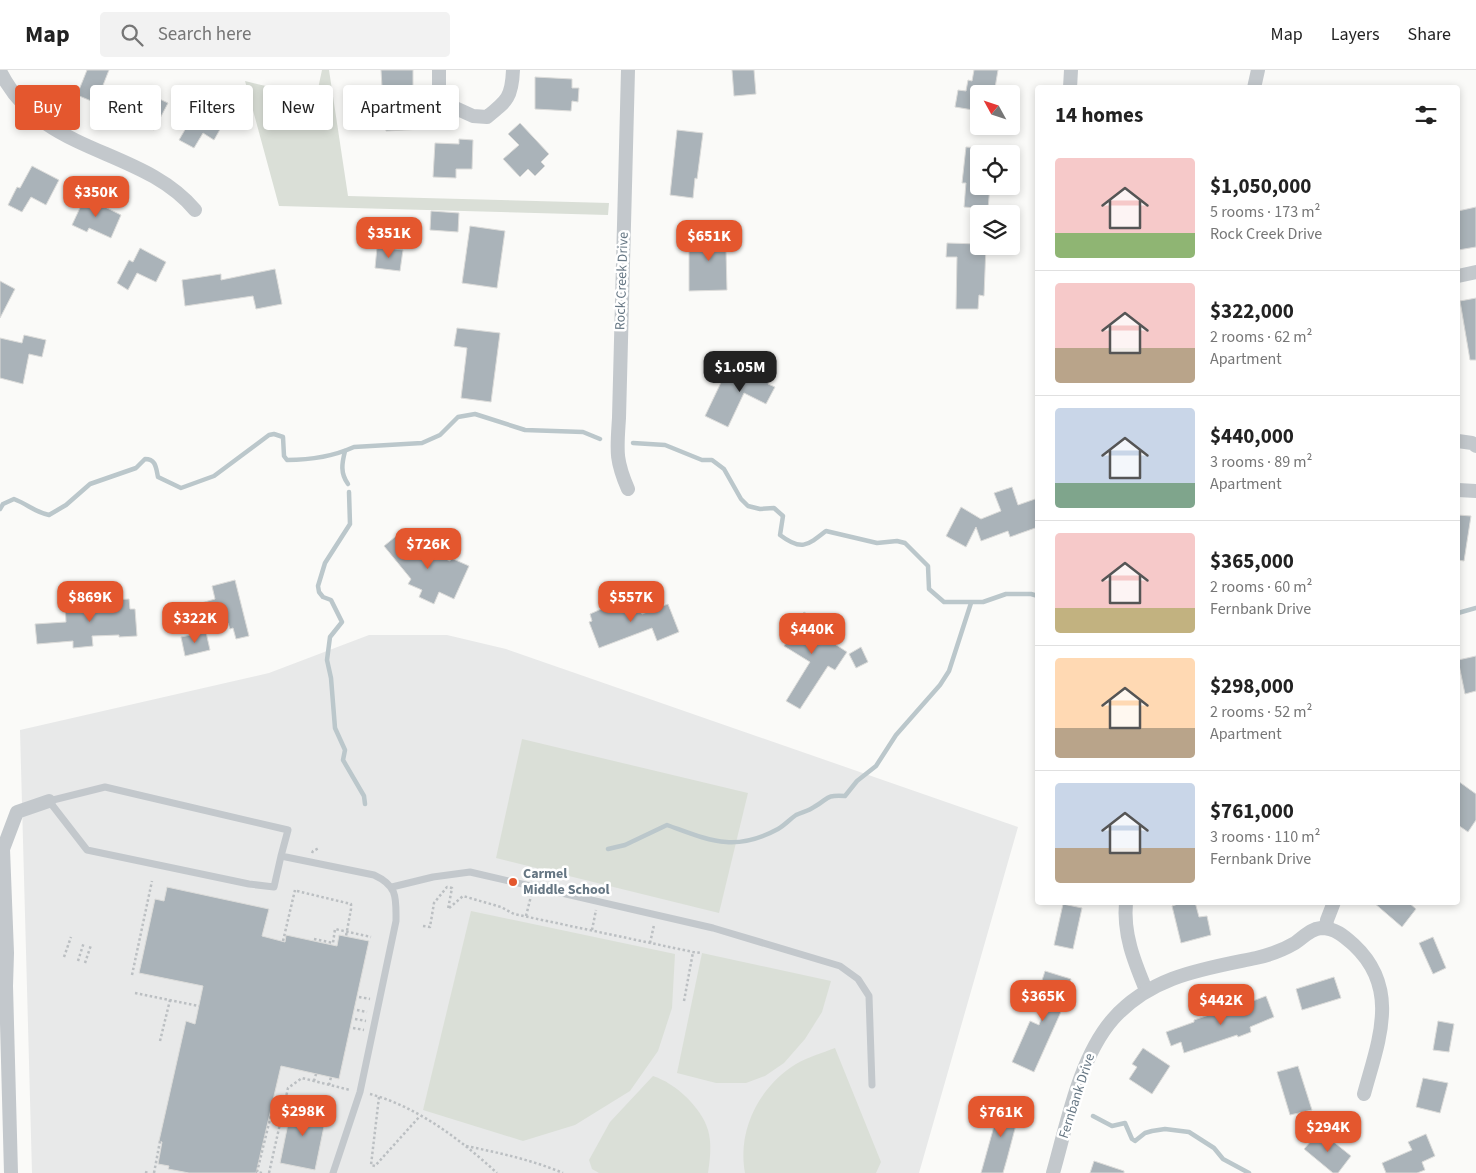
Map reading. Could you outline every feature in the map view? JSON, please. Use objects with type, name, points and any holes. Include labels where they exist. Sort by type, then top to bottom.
[{"type":"street","points":[[439,70],[439,90],[450,106],[473,116],[487,117],[504,103],[513,89],[513,70]]},
{"type":"street","name":"Rock Creek Drive","points":[[628,70],[617,454],[619,468],[628,489]]},
{"type":"street","points":[[1070,85],[1071,70]]},
{"type":"street","points":[[1255,85],[1258,70]]},
{"type":"street","points":[[0,71],[16,96],[32,114],[51,128],[167,185],[185,198],[195,210]]},
{"type":"street","points":[[1460,276],[1476,272]]},
{"type":"street","points":[[1460,441],[1476,446]]},
{"type":"street","points":[[1460,490],[1476,491]]},
{"type":"street","points":[[11,1173],[6,986],[3,953],[3,849],[17,812],[50,801]]},
{"type":"street","points":[[1126,905],[1126,932],[1131,953],[1146,990]]},
{"type":"street","points":[[1333,905],[1326,928],[1338,932],[1361,952],[1371,967],[1379,985],[1383,1013],[1378,1044],[1364,1094]]},
{"type":"street","name":"Fernbank Drive","points":[[1053,1173],[1083,1068],[1093,1046],[1114,1017],[1130,1001],[1146,990],[1177,976],[1262,957],[1282,950],[1312,931],[1326,928]]},
{"type":"lane","points":[[105,787],[288,830],[281,856],[274,887],[249,884],[87,850],[50,801],[105,787]]},
{"type":"lane","points":[[281,856],[374,876],[384,880],[392,888],[397,901],[396,921],[360,1092],[333,1173]]},
{"type":"lane","points":[[392,888],[433,877],[470,872],[713,928],[840,966],[858,979],[869,996],[872,1085]]},
{"type":"path","points":[[132,975],[152,882]]},
{"type":"path","points":[[423,926],[430,927],[434,903],[447,887],[452,888],[448,909],[463,896],[526,916],[702,953]]},
{"type":"path","points":[[283,941],[296,890],[350,904],[352,909],[346,936]]},
{"type":"path","points":[[526,916],[531,896]]},
{"type":"path","points":[[592,930],[596,910]]},
{"type":"path","points":[[650,943],[655,923]]},
{"type":"path","points":[[314,939],[333,943],[335,930],[372,937]]},
{"type":"path","points":[[64,957],[71,937]]},
{"type":"path","points":[[78,961],[84,942]]},
{"type":"path","points":[[85,963],[91,945]]},
{"type":"path","points":[[684,1001],[693,952]]},
{"type":"path","points":[[135,993],[199,1006]]},
{"type":"path","points":[[160,1041],[170,1000]]},
{"type":"path","points":[[314,1081],[316,1074]]},
{"type":"path","points":[[329,1085],[331,1077]]},
{"type":"path","points":[[269,1173],[288,1088],[302,1078],[350,1090]]},
{"type":"path","points":[[368,1094],[379,1097],[438,1126],[466,1146],[497,1173]]},
{"type":"path","points":[[379,1097],[371,1165],[375,1166],[420,1116]]},
{"type":"path","points":[[262,1173],[257,1172],[271,1111],[282,1114]]},
{"type":"path","points":[[154,1173],[160,1141]]},
{"type":"path","points":[[466,1146],[517,1157],[542,1164],[563,1173]]},
{"type":"shaded area","points":[[322,70],[329,70],[331,85],[319,85]]},
{"type":"shaded area","points":[[245,81],[263,85],[263,130],[333,130],[333,97],[348,196],[609,203],[608,215],[279,206],[253,110],[253,85],[246,85]]},
{"type":"shaded area","name":"Carmel Middle School","points":[[369,635],[447,635],[506,649],[1018,827],[919,1173],[32,1173],[20,730],[269,673]]},
{"type":"shaded area","points":[[522,739],[748,793],[719,913],[496,858]]},
{"type":"shaded area","points":[[471,911],[675,954],[672,1008],[658,1051],[630,1091],[575,1125],[523,1141],[423,1110]]},
{"type":"shaded area","points":[[702,953],[831,981],[822,1012],[805,1039],[784,1063],[765,1076],[746,1083],[716,1083],[677,1073]]},
{"type":"shaded area","points":[[835,1048],[881,1162],[876,1173],[745,1173],[744,1141],[748,1126],[761,1097],[771,1085],[796,1064]]},
{"type":"shaded area","points":[[653,1076],[678,1090],[705,1121],[710,1141],[708,1173],[599,1173],[592,1169],[589,1160],[610,1122]]},
{"type":"building","points":[[87,70],[109,70],[103,85],[90,85],[90,100],[80,96],[80,88]]},
{"type":"building","points":[[381,70],[413,70],[413,85],[382,85]]},
{"type":"building","points":[[732,70],[754,70],[756,94],[734,96]]},
{"type":"building","points":[[974,70],[998,70],[996,85],[970,85],[970,110],[955,107],[958,90],[966,91],[968,80],[972,81]]},
{"type":"building","points":[[535,77],[572,79],[572,88],[579,88],[578,102],[572,101],[571,111],[535,109]]},
{"type":"building","points":[[161,100],[168,103],[161,116]]},
{"type":"building","points":[[520,123],[549,154],[541,162],[545,166],[535,176],[528,169],[520,177],[503,159],[519,145],[508,134]]},
{"type":"building","points":[[185,130],[220,130],[214,140],[203,133],[194,148],[179,140]]},
{"type":"building","points":[[677,130],[703,133],[693,198],[670,195]]},
{"type":"building","points":[[459,139],[473,140],[472,169],[456,169],[456,178],[433,177],[435,143],[459,144]]},
{"type":"building","points":[[966,147],[970,147],[970,195],[989,195],[988,205],[970,205],[970,208],[964,207],[966,183],[962,183]]},
{"type":"building","points":[[32,166],[59,180],[46,205],[31,197],[22,212],[8,205],[17,187],[20,188]]},
{"type":"building","points":[[85,197],[121,215],[111,238],[89,228],[87,232],[72,225]]},
{"type":"building","points":[[1476,207],[1476,247],[1460,250],[1460,211]]},
{"type":"building","points":[[431,211],[459,213],[458,232],[430,230]]},
{"type":"building","points":[[470,226],[505,231],[497,288],[462,283]]},
{"type":"building","points":[[732,235],[733,250],[726,250],[727,290],[689,291],[689,236]]},
{"type":"building","points":[[947,243],[970,244],[970,255],[986,255],[984,296],[979,295],[978,309],[956,309],[957,257],[946,257]]},
{"type":"building","points":[[377,247],[403,250],[400,271],[375,268]]},
{"type":"building","points":[[140,248],[166,262],[156,282],[137,273],[128,290],[117,283],[129,260],[133,262]]},
{"type":"building","points":[[275,269],[282,304],[256,309],[253,296],[185,306],[182,280],[221,274],[221,280]]},
{"type":"building","points":[[0,281],[15,289],[0,318]]},
{"type":"building","points":[[1476,298],[1476,360],[1470,360],[1460,301]]},
{"type":"building","points":[[457,328],[500,333],[491,402],[461,398],[467,348],[454,346]]},
{"type":"building","points":[[24,335],[46,340],[42,357],[29,354],[23,384],[0,378],[0,338],[22,343]]},
{"type":"building","points":[[755,361],[775,370],[768,384],[775,387],[766,404],[744,393],[728,427],[705,416],[726,372],[745,381]]},
{"type":"building","points":[[1012,487],[1018,505],[1035,499],[1035,528],[1010,537],[1008,531],[981,541],[976,527],[966,547],[946,536],[961,507],[981,519],[1001,511],[994,493]]},
{"type":"building","points":[[1460,515],[1471,516],[1464,561],[1460,560]]},
{"type":"building","points":[[400,533],[413,548],[433,558],[435,554],[450,561],[451,558],[469,566],[454,599],[439,592],[434,604],[419,597],[422,590],[408,584],[411,579],[384,546]]},
{"type":"building","points":[[235,580],[249,636],[236,639],[233,628],[230,629],[228,623],[205,629],[198,604],[215,599],[212,586]]},
{"type":"building","points":[[129,599],[130,609],[135,609],[137,636],[92,636],[93,646],[73,648],[73,641],[37,644],[35,624],[66,622],[65,603]]},
{"type":"building","points":[[624,599],[626,605],[637,600],[642,614],[668,604],[679,632],[657,641],[652,628],[599,648],[589,622],[592,621],[590,614]]},
{"type":"building","points":[[804,612],[832,631],[827,639],[847,652],[835,670],[828,666],[800,709],[786,701],[810,662],[784,646],[789,639],[784,635],[791,624],[794,627]]},
{"type":"building","points":[[206,632],[210,650],[185,656],[181,637]]},
{"type":"building","points":[[861,647],[868,662],[856,668],[849,654]]},
{"type":"building","points":[[1476,656],[1476,691],[1465,694],[1460,660]]},
{"type":"building","points":[[1460,782],[1476,794],[1476,820],[1468,832],[1460,826]]},
{"type":"building","points":[[167,887],[269,909],[262,936],[285,942],[286,935],[337,946],[339,935],[369,941],[339,1079],[281,1066],[256,1173],[189,1173],[168,1169],[169,1166],[158,1164],[162,1142],[159,1141],[186,1021],[195,1024],[203,986],[139,973],[155,899],[164,901]]},
{"type":"building","points":[[1063,905],[1082,908],[1073,949],[1054,945]]},
{"type":"building","points":[[1196,905],[1199,917],[1207,916],[1211,935],[1181,943],[1172,906]]},
{"type":"building","points":[[1376,905],[1411,905],[1416,909],[1402,927]]},
{"type":"building","points":[[1433,937],[1446,968],[1433,974],[1419,943]]},
{"type":"building","points":[[1045,971],[1071,979],[1060,1014],[1034,1072],[1012,1062],[1030,1021],[1039,1025],[1049,996],[1038,993]]},
{"type":"building","points":[[1334,977],[1341,998],[1302,1010],[1296,989]]},
{"type":"building","points":[[1266,996],[1274,1017],[1250,1027],[1251,1032],[1184,1053],[1181,1042],[1171,1046],[1166,1032],[1194,1022],[1194,1020],[1215,1013],[1216,1015]]},
{"type":"building","points":[[1438,1021],[1454,1024],[1449,1052],[1433,1050]]},
{"type":"building","points":[[1143,1048],[1170,1066],[1152,1094],[1129,1079],[1137,1067],[1132,1064]]},
{"type":"building","points":[[1298,1066],[1312,1110],[1290,1115],[1277,1072]]},
{"type":"building","points":[[1423,1078],[1448,1083],[1440,1113],[1416,1107]]},
{"type":"building","points":[[1001,1101],[1021,1106],[1007,1159],[1003,1173],[981,1173]]},
{"type":"building","points":[[292,1104],[327,1112],[315,1170],[280,1163]]},
{"type":"building","points":[[1320,1131],[1351,1156],[1338,1173],[1333,1173],[1304,1149]]},
{"type":"building","points":[[1426,1134],[1435,1156],[1422,1162],[1425,1170],[1417,1173],[1386,1173],[1382,1163],[1412,1150],[1408,1142]]},
{"type":"building","points":[[1094,1161],[1124,1171],[1124,1173],[1090,1173]]},
{"type":"waterway","points":[[0,509],[3,504],[14,499],[49,515],[66,505],[90,484],[136,468],[145,459],[153,462],[158,477],[181,488],[214,476],[269,435],[274,434],[283,437],[284,456],[287,460],[321,457],[354,447],[422,443],[440,435],[458,417],[475,414],[525,430],[583,432],[600,439]]},
{"type":"waterway","points":[[633,443],[665,445],[702,460],[712,460],[724,469],[741,499],[748,506],[760,509],[774,508],[783,516],[780,535],[793,543],[804,545],[826,531],[877,543],[897,541],[905,543],[928,566],[929,589],[944,602],[983,602],[1006,594],[1035,595]]},
{"type":"waterway","points":[[345,451],[342,468],[348,484]]},
{"type":"waterway","points":[[349,492],[350,524],[325,563],[318,586],[319,592],[323,597],[331,600],[342,622],[330,637],[327,660],[331,678],[335,728],[345,750],[343,760],[364,796],[365,804]]},
{"type":"waterway","points":[[608,849],[625,845],[667,825],[722,842],[748,841],[778,829],[796,815],[828,798],[845,796],[857,781],[876,766],[896,735],[940,685],[949,671],[971,603]]},
{"type":"waterway","points":[[1460,612],[1476,608]]},
{"type":"waterway","points":[[1093,1116],[1112,1126],[1125,1123],[1132,1139],[1135,1141],[1145,1133],[1152,1131],[1165,1129],[1189,1132],[1214,1148],[1223,1159],[1249,1173]]},
{"type":"place","name":"Carmel Middle School","points":[[513,882]]}]
